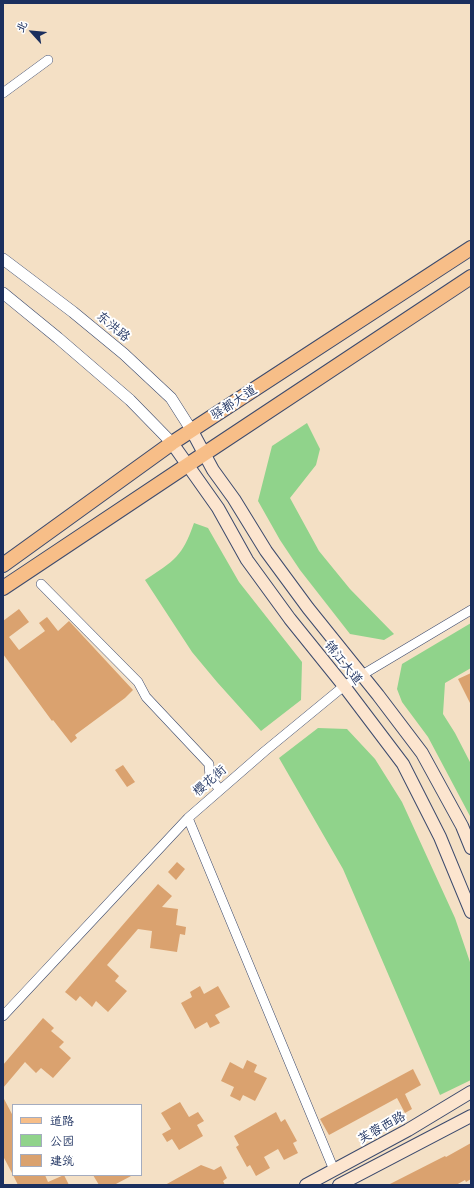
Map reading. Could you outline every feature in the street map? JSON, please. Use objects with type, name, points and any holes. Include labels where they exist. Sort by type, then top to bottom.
[{"type":"main road","name":"驿都大道","points":[[3,565],[172,443],[471,248]]},
{"type":"main road","name":"驿都大道","points":[[3,588],[150,488],[189,465],[471,277]]},
{"type":"main road","name":"锦江大道","points":[[192,431],[204,454],[266,551],[308,608],[362,674],[422,753],[462,826],[471,848]]},
{"type":"main road","name":"锦江大道","points":[[172,443],[218,508],[247,560],[290,619],[344,686],[403,764],[440,837],[471,912]]},
{"type":"main road","name":"芙蓉西路","points":[[306,1185],[408,1130],[471,1092]]},
{"type":"main road","points":[[339,1185],[471,1116]]},
{"type":"street","points":[[3,93],[48,60]]},
{"type":"street","name":"东洪路","points":[[3,259],[73,312],[124,354],[171,398],[192,431]]},
{"type":"street","points":[[3,293],[130,400],[172,443]]},
{"type":"street","points":[[40,584],[138,682],[146,697],[209,764],[210,777],[220,790]]},
{"type":"street","name":"樱花街","points":[[3,1016],[188,818],[220,790],[344,686],[471,610]]},
{"type":"street","points":[[188,818],[334,1170]]},
{"type":"green space","points":[[307,423],[320,449],[316,465],[290,498],[319,551],[350,589],[394,634],[384,640],[350,634],[300,570],[280,540],[258,501],[272,446]]},
{"type":"green space","points":[[194,523],[208,528],[239,582],[302,662],[301,700],[261,731],[192,652],[145,580],[176,557],[186,543]]},
{"type":"green space","points":[[471,623],[471,668],[445,683],[443,714],[471,764],[471,818],[428,737],[402,702],[397,689],[402,664]]},
{"type":"green space","points":[[318,728],[347,729],[375,759],[402,802],[455,918],[471,965],[471,1080],[440,1095],[343,869],[279,758]]},
{"type":"building","points":[[19,609],[29,622],[9,637],[19,650],[45,631],[39,623],[47,617],[58,631],[69,621],[133,690],[125,698],[75,735],[77,738],[71,743],[53,720],[52,721],[3,654],[3,621]]},
{"type":"building","points":[[471,673],[471,705],[458,679]]},
{"type":"building","points":[[123,765],[135,782],[127,787],[115,770]]},
{"type":"building","points":[[177,862],[185,869],[176,880],[168,872]]},
{"type":"building","points":[[158,884],[172,896],[162,907],[178,909],[176,925],[186,927],[185,935],[180,934],[177,952],[150,948],[152,931],[138,929],[107,965],[119,976],[115,981],[127,991],[108,1012],[96,1001],[92,1007],[80,996],[76,1001],[65,992]]},
{"type":"building","points":[[200,986],[204,994],[218,986],[230,1007],[215,1015],[220,1023],[210,1028],[207,1022],[195,1029],[181,1003],[192,997],[190,992]]},
{"type":"building","points":[[43,1018],[54,1028],[51,1031],[64,1042],[59,1047],[71,1058],[53,1078],[41,1068],[36,1073],[25,1062],[3,1088],[3,1065]]},
{"type":"building","points":[[247,1060],[257,1065],[254,1072],[267,1078],[255,1101],[243,1095],[240,1101],[230,1096],[234,1087],[221,1081],[230,1062],[243,1069]]},
{"type":"building","points":[[413,1069],[421,1085],[405,1094],[412,1109],[405,1113],[397,1098],[329,1135],[320,1119]]},
{"type":"building","points":[[3,1097],[12,1114],[12,1173],[3,1156]]},
{"type":"building","points":[[180,1102],[189,1117],[198,1112],[204,1121],[197,1125],[203,1136],[179,1150],[172,1139],[167,1142],[162,1134],[171,1129],[161,1113]]},
{"type":"building","points":[[276,1112],[281,1122],[285,1119],[297,1141],[293,1143],[298,1153],[284,1160],[278,1149],[264,1157],[270,1168],[256,1176],[250,1165],[247,1167],[236,1147],[239,1145],[234,1136]]},
{"type":"building","points":[[471,1143],[471,1179],[466,1182],[465,1180],[456,1185],[388,1185],[445,1156],[446,1157]]},
{"type":"building","points":[[201,1165],[214,1170],[221,1166],[227,1178],[223,1181],[225,1185],[165,1185]]},
{"type":"building","points":[[14,1176],[45,1176],[48,1182],[64,1176],[69,1185],[18,1185]]},
{"type":"building","points":[[94,1176],[131,1176],[114,1185],[99,1185]]}]
